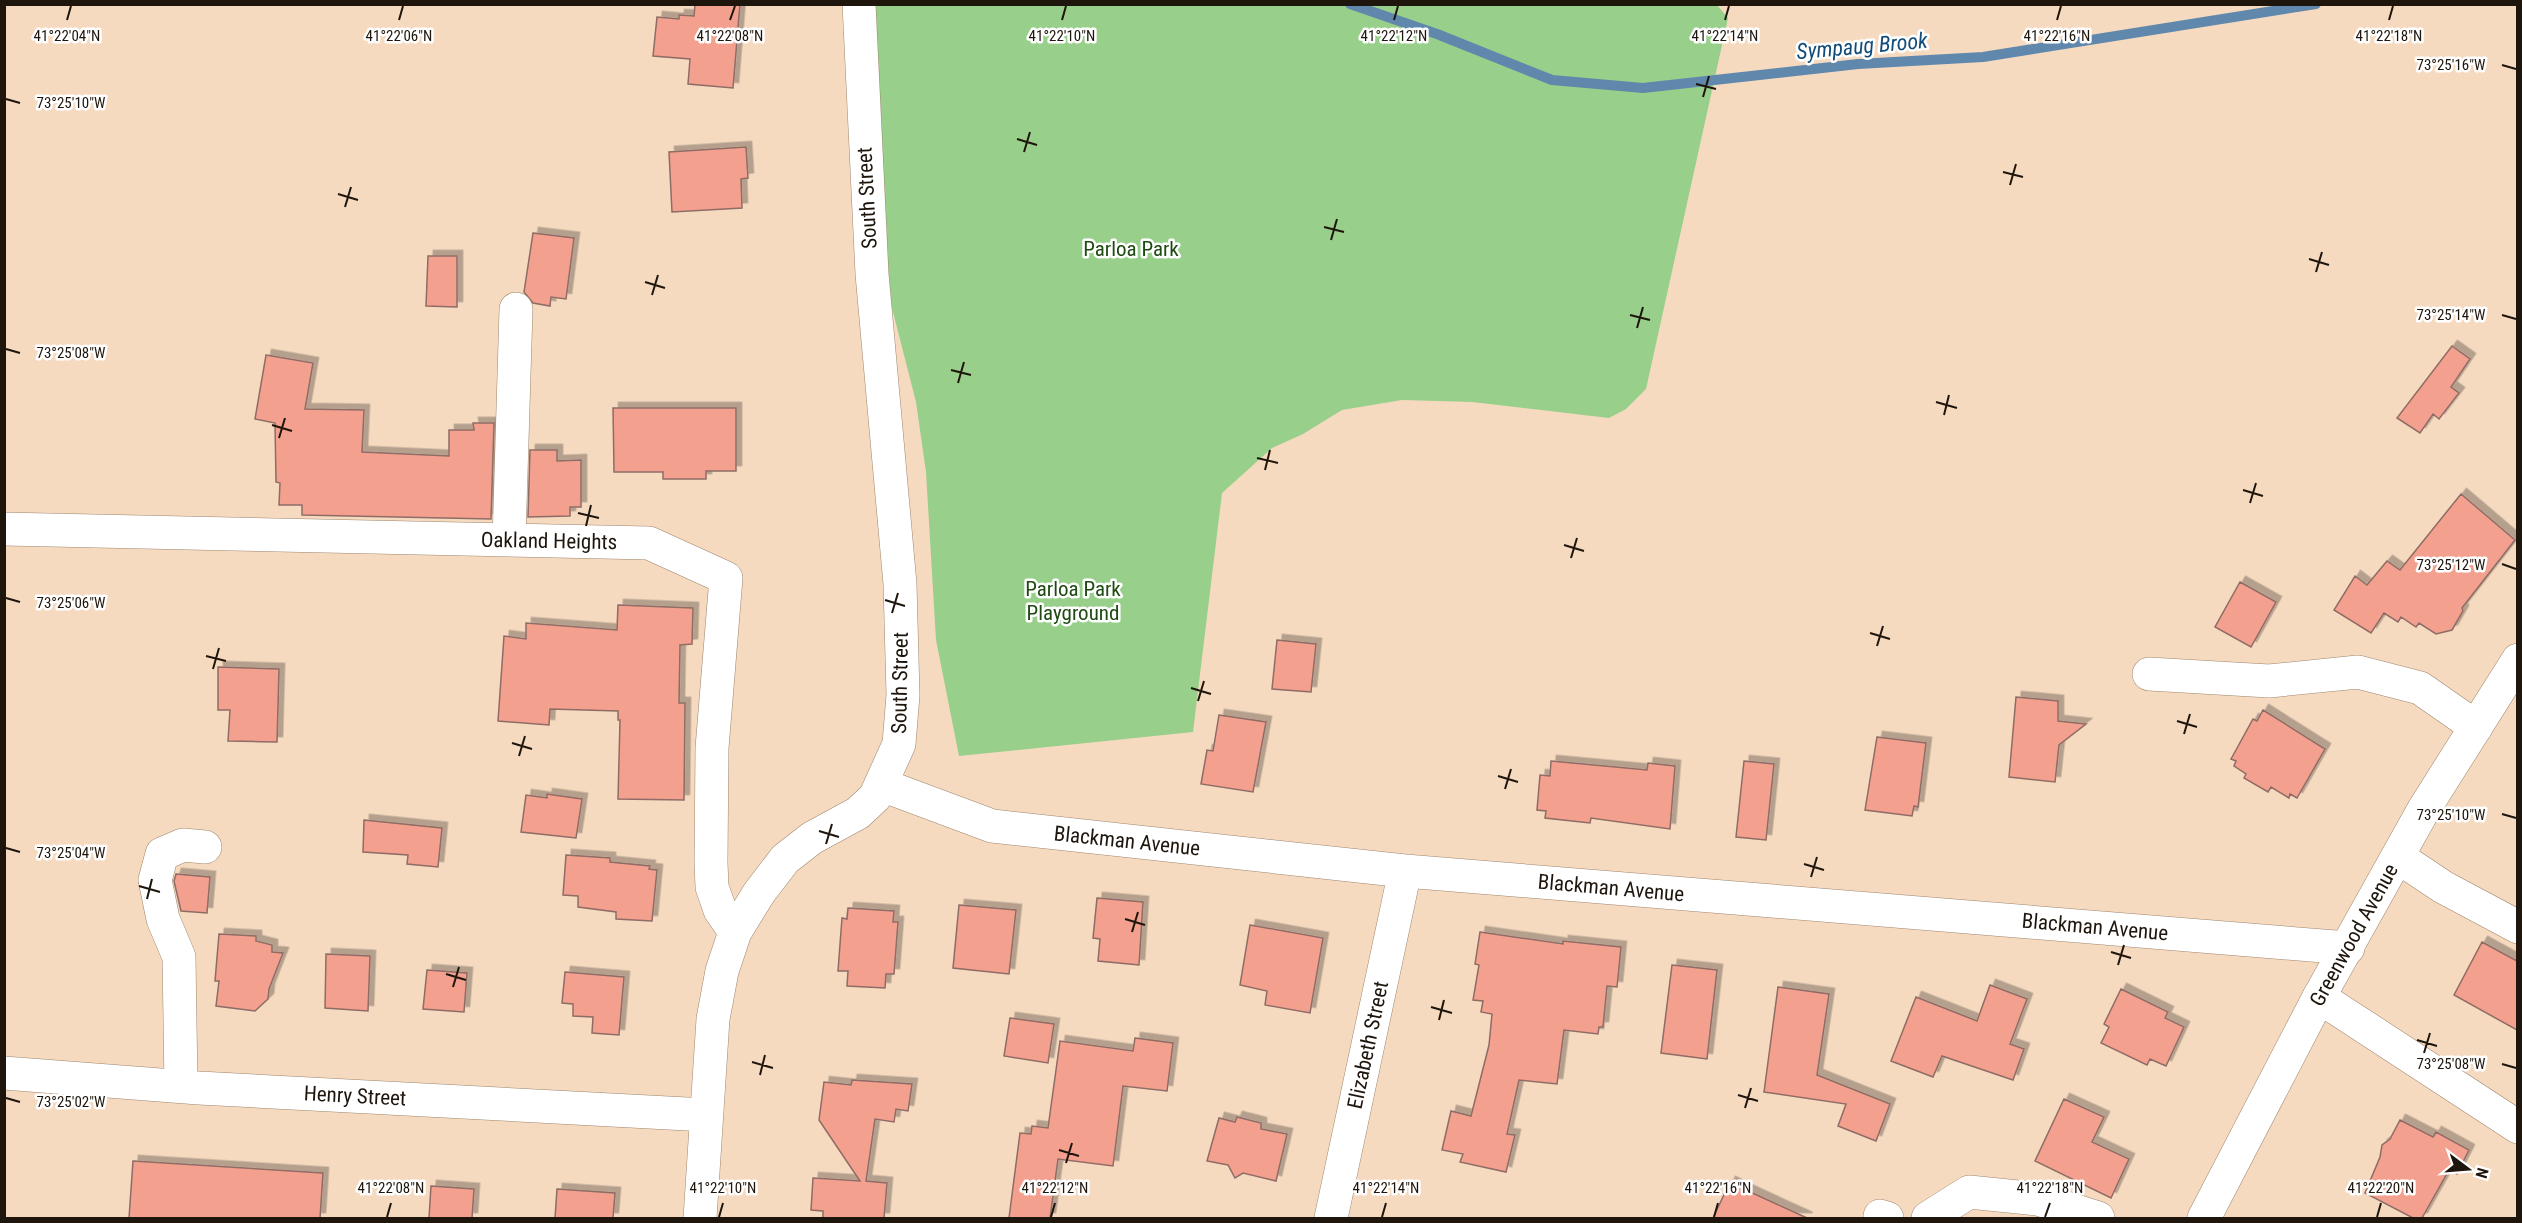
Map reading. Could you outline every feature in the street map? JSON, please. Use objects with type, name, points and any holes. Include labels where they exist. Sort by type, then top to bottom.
[{"type":"street","name":"South Street","points":[[700,1218],[713,1019],[722,971],[735,932],[759,893],[785,859],[812,838],[858,813],[875,797],[899,744],[903,695],[900,584],[872,274],[859,4]]},
{"type":"street","points":[[509,540],[516,309]]},
{"type":"street","name":"Oakland Heights","points":[[4,529],[649,543],[726,578],[712,748],[711,863],[712,887],[720,910],[735,932]]},
{"type":"street","name":"Greenwood Avenue","points":[[2204,1218],[2319,997],[2424,809],[2517,660]]},
{"type":"street","points":[[2149,674],[2269,681],[2358,672],[2420,687],[2476,727]]},
{"type":"street","name":"Blackman Avenue","points":[[882,785],[992,826],[1405,871],[2348,948]]},
{"type":"street","points":[[181,1086],[179,957],[163,919],[155,880],[162,854],[183,845],[205,847]]},
{"type":"street","points":[[2398,857],[2443,887],[2517,927]]},
{"type":"street","name":"Elizabeth Street","points":[[1330,1218],[1405,871]]},
{"type":"street","points":[[2319,997],[2517,1127]]},
{"type":"street","name":"Henry Street","points":[[4,1073],[181,1086],[706,1115]]},
{"type":"street","points":[[1929,1218],[1969,1192],[2038,1199],[2098,1218]]},
{"type":"green space","name":"Parloa Park","points":[[876,5],[1717,5],[1728,18],[1646,389],[1626,409],[1609,418],[1472,402],[1402,400],[1342,410],[1303,434],[1272,448],[1222,493],[1193,732],[959,756],[936,640],[926,472],[916,402],[892,308],[883,227],[877,133]]},
{"type":"building","points":[[695,4],[740,4],[733,88],[688,84],[690,59],[653,56],[657,17],[679,19],[679,15],[694,16]]},
{"type":"building","points":[[746,147],[748,178],[741,179],[742,208],[672,212],[669,152]]},
{"type":"building","points":[[533,233],[574,238],[566,299],[551,297],[550,306],[533,303],[524,292]]},
{"type":"building","points":[[428,256],[457,256],[457,307],[426,306]]},
{"type":"building","points":[[2452,346],[2470,359],[2451,387],[2459,393],[2439,419],[2433,414],[2420,433],[2397,418]]},
{"type":"building","points":[[266,355],[313,363],[305,409],[364,410],[362,452],[449,456],[449,430],[474,430],[473,423],[494,423],[491,519],[302,515],[302,505],[279,505],[280,483],[276,482],[275,423],[255,419]]},
{"type":"building","points":[[613,408],[736,408],[736,471],[706,471],[706,479],[663,479],[663,472],[614,472]]},
{"type":"building","points":[[530,450],[557,450],[557,461],[581,460],[581,507],[570,507],[570,516],[528,517]]},
{"type":"building","points":[[2461,494],[2515,540],[2462,608],[2463,611],[2452,630],[2436,634],[2419,623],[2416,627],[2401,617],[2398,622],[2384,613],[2371,633],[2334,610],[2355,576],[2367,585],[2387,561],[2400,570]]},
{"type":"building","points":[[2240,582],[2276,602],[2251,647],[2215,627]]},
{"type":"building","points":[[618,605],[693,608],[692,644],[680,645],[679,703],[685,703],[684,800],[618,799],[620,720],[618,720],[618,711],[550,709],[549,725],[498,721],[504,636],[526,639],[526,623],[617,630]]},
{"type":"building","points":[[1277,640],[1316,644],[1311,692],[1272,689]]},
{"type":"building","points":[[218,667],[279,669],[277,742],[228,741],[230,710],[218,710]]},
{"type":"building","points":[[2016,697],[2058,701],[2058,721],[2086,724],[2059,745],[2055,782],[2009,777]]},
{"type":"building","points":[[2263,710],[2325,749],[2297,798],[2290,794],[2289,798],[2271,787],[2268,792],[2244,778],[2246,774],[2234,766],[2236,761],[2231,759],[2253,719],[2257,721]]},
{"type":"building","points":[[1219,715],[1266,722],[1253,792],[1201,784],[1207,750],[1213,751]]},
{"type":"building","points":[[1877,737],[1926,743],[1918,807],[1914,806],[1912,816],[1865,810]]},
{"type":"building","points":[[1551,761],[1647,770],[1648,763],[1675,766],[1670,829],[1591,818],[1590,823],[1545,818],[1546,811],[1537,810],[1540,775],[1550,776]]},
{"type":"building","points":[[1744,761],[1774,764],[1766,840],[1736,837]]},
{"type":"building","points":[[547,794],[582,799],[576,838],[521,832],[526,795],[547,798]]},
{"type":"building","points":[[364,820],[442,828],[438,867],[407,864],[408,855],[363,852]]},
{"type":"building","points":[[566,855],[610,858],[610,862],[650,866],[649,869],[657,870],[652,921],[616,919],[616,912],[578,907],[578,896],[563,895]]},
{"type":"building","points":[[176,874],[210,877],[207,913],[181,911],[174,881]]},
{"type":"building","points":[[1097,898],[1143,902],[1139,965],[1098,961],[1100,939],[1093,938]]},
{"type":"building","points":[[959,905],[1016,910],[1009,974],[953,968]]},
{"type":"building","points":[[848,908],[894,911],[893,922],[898,922],[894,974],[886,974],[885,988],[847,986],[848,971],[838,971],[842,918],[847,919]]},
{"type":"building","points":[[1250,925],[1323,938],[1310,1013],[1265,1005],[1267,991],[1240,985]]},
{"type":"building","points":[[1480,932],[1563,944],[1563,941],[1621,947],[1617,987],[1607,986],[1603,1027],[1599,1027],[1598,1034],[1564,1030],[1557,1084],[1519,1080],[1507,1134],[1515,1135],[1506,1172],[1460,1162],[1463,1154],[1442,1150],[1451,1111],[1471,1116],[1489,1045],[1492,1014],[1481,1012],[1483,1001],[1473,1000],[1479,965],[1475,964]]},
{"type":"building","points":[[219,934],[256,936],[256,941],[272,945],[272,952],[283,953],[269,989],[268,999],[255,1011],[216,1006],[219,981],[215,981]]},
{"type":"building","points":[[2482,942],[2517,961],[2517,1030],[2454,995]]},
{"type":"building","points":[[326,954],[370,956],[368,1011],[325,1008]]},
{"type":"building","points":[[1672,965],[1717,970],[1707,1059],[1661,1053]]},
{"type":"building","points":[[427,970],[467,973],[464,1012],[423,1009]]},
{"type":"building","points":[[565,972],[624,977],[619,1035],[592,1033],[593,1017],[573,1016],[573,1004],[562,1003]]},
{"type":"building","points":[[1990,985],[2027,999],[2010,1044],[2024,1049],[2013,1080],[1942,1056],[1933,1077],[1891,1061],[1916,997],[1977,1021]]},
{"type":"building","points":[[1778,987],[1829,994],[1817,1075],[1890,1104],[1876,1141],[1838,1126],[1846,1104],[1764,1092]]},
{"type":"building","points":[[2121,989],[2168,1012],[2165,1018],[2184,1027],[2166,1066],[2150,1059],[2147,1065],[2101,1043],[2109,1027],[2104,1024]]},
{"type":"building","points":[[1010,1018],[1054,1024],[1048,1063],[1004,1056]]},
{"type":"building","points":[[1135,1038],[1173,1043],[1167,1091],[1123,1086],[1113,1166],[1058,1159],[1050,1218],[1009,1218],[1020,1133],[1031,1134],[1032,1126],[1048,1128],[1060,1041],[1133,1051]]},
{"type":"building","points":[[852,1080],[912,1084],[908,1111],[896,1109],[894,1122],[875,1119],[866,1181],[887,1183],[884,1218],[823,1218],[823,1211],[811,1210],[813,1178],[860,1181],[819,1120],[824,1082],[851,1085]]},
{"type":"building","points":[[2064,1099],[2104,1117],[2092,1142],[2129,1159],[2111,1198],[2035,1161]]},
{"type":"building","points":[[1237,1117],[1261,1123],[1261,1129],[1287,1134],[1276,1181],[1243,1173],[1235,1178],[1228,1165],[1207,1161],[1219,1118],[1235,1122]]},
{"type":"building","points":[[2400,1120],[2433,1137],[2436,1132],[2469,1150],[2457,1174],[2449,1170],[2422,1218],[2413,1218],[2365,1193],[2380,1157],[2382,1145],[2390,1139]]},
{"type":"building","points":[[133,1161],[323,1173],[320,1218],[129,1218]]},
{"type":"building","points":[[1730,1182],[1746,1190],[1807,1218],[1713,1218]]},
{"type":"building","points":[[431,1186],[474,1189],[472,1218],[429,1218]]},
{"type":"building","points":[[557,1189],[615,1193],[613,1218],[555,1218]]},
{"type":"waterway","name":"Sympaug Brook","points":[[1350,4],[1437,34],[1552,80],[1643,88],[1858,64],[1983,57],[2316,4]]},
{"type":"park label","name":"Parloa Park Playground","points":[[1073,601]]}]
